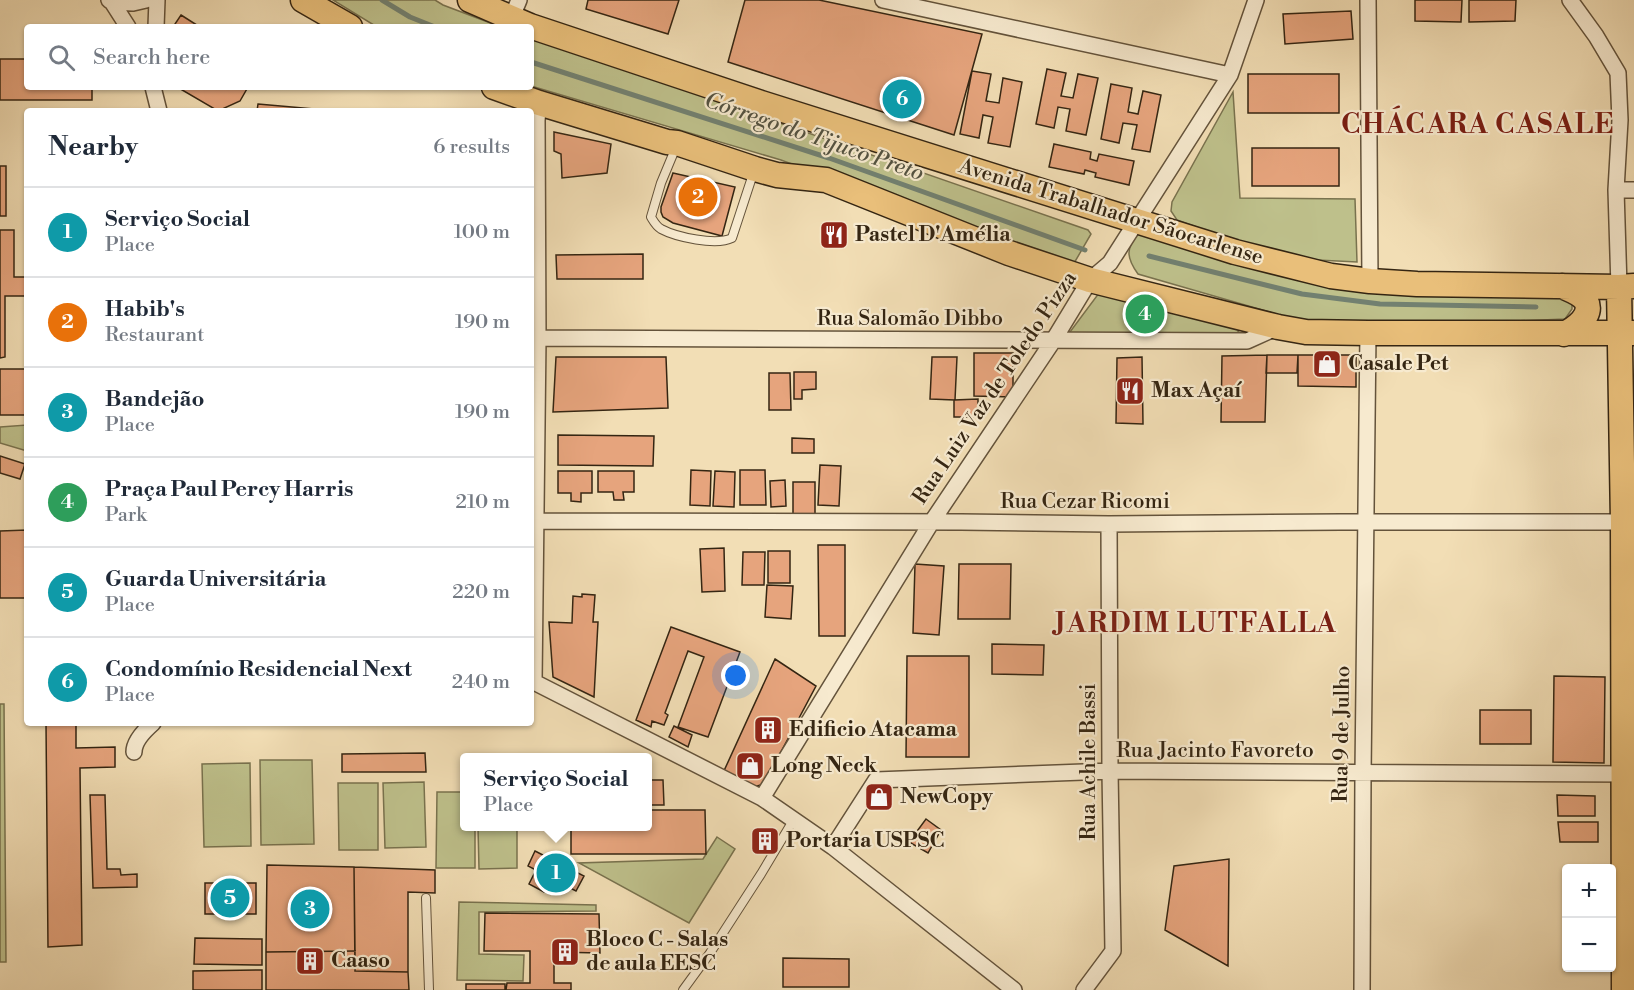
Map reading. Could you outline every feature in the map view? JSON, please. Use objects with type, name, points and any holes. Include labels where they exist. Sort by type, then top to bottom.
[{"type":"main road","points":[[303,0],[345,24]]},
{"type":"main road","name":"Avenida Trabalhador Sãocarlense","points":[[470,0],[516,9],[528,24]]},
{"type":"main road","name":"Avenida Trabalhador Sãocarlense","points":[[534,27],[761,104],[1235,252],[1298,269],[1370,282],[1627,286]]},
{"type":"main road","points":[[502,90],[755,169],[777,175],[826,180],[940,227],[1090,280],[1278,327],[1306,332],[1627,333]]},
{"type":"main road","points":[[1562,286],[1581,295],[1587,305],[1582,321],[1574,329],[1564,334]]},
{"type":"main road","points":[[1624,990],[1628,774],[1627,286]]},
{"type":"street","points":[[111,1],[133,3],[146,0]]},
{"type":"street","points":[[156,24],[157,0]]},
{"type":"street","points":[[883,0],[1230,75]]},
{"type":"street","name":"Rua Luiz Vaz de Toledo Pizza","points":[[762,798],[931,523],[1053,341],[1090,280],[1110,263],[1230,75],[1256,0]]},
{"type":"street","points":[[1368,0],[1370,282]]},
{"type":"street","points":[[1570,0],[1596,36],[1618,74],[1620,120],[1616,190],[1627,286]]},
{"type":"street","points":[[111,1],[126,24]]},
{"type":"street","points":[[154,90],[159,108]]},
{"type":"street","points":[[539,103],[537,120],[538,338],[534,682],[762,798],[833,847],[1014,990]]},
{"type":"street","points":[[1616,190],[1634,190]]},
{"type":"street","name":"Rua Salomão Dibbo","points":[[538,338],[1247,341],[1278,327]]},
{"type":"street","name":"Rua 9 de Julho","points":[[1362,990],[1368,333]]},
{"type":"street","name":"Rua Cezar Ricomi","points":[[536,521],[1109,524],[1629,522]]},
{"type":"street","name":"Rua Achile Bassi","points":[[1084,990],[1113,951],[1109,524]]},
{"type":"street","points":[[134,752],[137,741],[150,726]]},
{"type":"street","name":"Rua Jacinto Favoreto","points":[[833,847],[876,780],[1110,771],[1628,774]]},
{"type":"lane","points":[[677,143],[661,183],[651,218],[660,228],[686,237],[717,241],[727,241],[732,238],[755,169]]},
{"type":"lane","points":[[683,990],[755,884],[794,819]]},
{"type":"lane","points":[[426,898],[429,990]]},
{"type":"green space","points":[[333,0],[435,0],[493,24],[372,24]]},
{"type":"green space","points":[[534,38],[1088,230],[1091,234],[1073,265],[989,238],[781,160],[534,87]]},
{"type":"green space","points":[[1233,92],[1240,198],[1355,199],[1357,262],[1317,260],[1244,244],[1177,220],[1171,211],[1172,202]]},
{"type":"green space","points":[[1138,231],[1236,262],[1563,295],[1572,302],[1572,309],[1565,319],[1465,323],[1306,321],[1138,274],[1131,262],[1129,252]]},
{"type":"green space","points":[[1102,289],[1241,329],[1232,337],[1064,340]]},
{"type":"green space","points":[[24,425],[24,450],[0,443],[0,427]]},
{"type":"green space","points":[[0,704],[4,704],[6,962],[0,962]]},
{"type":"green space","points":[[260,760],[312,760],[314,844],[261,845]]},
{"type":"green space","points":[[250,763],[251,846],[204,847],[202,764]]},
{"type":"green space","points":[[424,782],[426,847],[385,848],[383,783]]},
{"type":"green space","points":[[338,783],[378,783],[378,850],[339,850]]},
{"type":"green space","points":[[437,792],[460,792],[460,831],[475,831],[475,868],[436,868]]},
{"type":"green space","points":[[478,831],[517,831],[517,868],[479,869]]},
{"type":"green space","points":[[717,837],[735,849],[689,923],[579,863],[703,859]]},
{"type":"green space","points":[[459,902],[596,905],[596,911],[479,912],[479,954],[524,955],[523,981],[457,980]]},
{"type":"building","points":[[588,0],[679,0],[668,34],[586,9]]},
{"type":"building","points":[[745,0],[819,0],[982,34],[954,135],[728,62]]},
{"type":"building","points":[[1415,0],[1462,0],[1461,22],[1415,21]]},
{"type":"building","points":[[1469,0],[1516,0],[1515,21],[1469,22]]},
{"type":"building","points":[[1351,11],[1353,39],[1285,44],[1283,14]]},
{"type":"building","points":[[181,15],[195,24],[175,24]]},
{"type":"building","points":[[0,59],[24,59],[24,90],[92,90],[92,100],[0,100]]},
{"type":"building","points":[[1047,69],[1066,73],[1061,96],[1073,98],[1078,74],[1098,78],[1086,135],[1066,131],[1070,109],[1058,107],[1054,128],[1036,124]]},
{"type":"building","points":[[972,71],[991,74],[986,101],[999,103],[1003,78],[1022,82],[1010,147],[988,143],[993,117],[983,115],[979,138],[960,134]]},
{"type":"building","points":[[1248,74],[1339,74],[1339,113],[1248,113]]},
{"type":"building","points":[[1111,84],[1132,88],[1128,112],[1138,114],[1143,91],[1161,95],[1150,152],[1132,149],[1137,125],[1123,123],[1119,143],[1101,139]]},
{"type":"building","points":[[182,90],[246,90],[240,101],[225,108],[213,108]]},
{"type":"building","points":[[258,104],[303,108],[257,108]]},
{"type":"building","points":[[554,132],[611,144],[607,173],[562,178],[561,154],[554,151]]},
{"type":"building","points":[[1054,144],[1091,152],[1090,159],[1097,161],[1099,154],[1134,161],[1129,185],[1095,177],[1096,173],[1085,170],[1084,174],[1049,167]]},
{"type":"building","points":[[1252,148],[1339,148],[1339,186],[1252,186]]},
{"type":"building","points":[[0,166],[6,166],[6,216],[0,216]]},
{"type":"building","points":[[673,173],[735,187],[722,236],[673,223],[663,217],[661,207]]},
{"type":"building","points":[[0,230],[14,230],[14,277],[24,277],[24,296],[5,296],[5,357],[0,358]]},
{"type":"building","points":[[643,254],[643,279],[557,279],[556,255]]},
{"type":"building","points":[[974,353],[1013,353],[1013,397],[974,396]]},
{"type":"building","points":[[1267,355],[1298,355],[1297,373],[1266,373]]},
{"type":"building","points":[[1267,355],[1265,422],[1221,422],[1222,356]]},
{"type":"building","name":"Casale Pet","points":[[1298,355],[1356,355],[1356,387],[1298,386]]},
{"type":"building","points":[[556,357],[666,357],[668,408],[553,412]]},
{"type":"building","points":[[932,357],[957,357],[955,400],[930,399]]},
{"type":"building","name":"Max Açaí","points":[[1142,357],[1143,424],[1116,423],[1117,358]]},
{"type":"building","points":[[0,369],[24,369],[24,415],[0,415]]},
{"type":"building","points":[[794,372],[816,372],[816,389],[802,390],[802,399],[794,399]]},
{"type":"building","points":[[769,373],[790,373],[791,410],[769,410]]},
{"type":"building","points":[[978,399],[978,417],[954,417],[954,400]]},
{"type":"building","points":[[558,435],[654,436],[653,466],[558,465]]},
{"type":"building","points":[[792,438],[814,439],[814,453],[792,453]]},
{"type":"building","points":[[0,456],[24,464],[20,479],[0,473]]},
{"type":"building","points":[[820,465],[841,466],[839,506],[818,505]]},
{"type":"building","points":[[691,470],[711,471],[710,506],[690,505]]},
{"type":"building","points":[[740,470],[765,470],[766,505],[740,505]]},
{"type":"building","points":[[558,471],[592,471],[592,493],[581,493],[581,502],[571,501],[571,493],[558,493]]},
{"type":"building","points":[[598,471],[634,471],[634,492],[623,492],[624,500],[614,500],[613,492],[598,492]]},
{"type":"building","points":[[715,471],[735,472],[734,507],[713,506]]},
{"type":"building","points":[[785,480],[786,506],[771,507],[770,481]]},
{"type":"building","points":[[793,482],[815,482],[815,517],[793,517]]},
{"type":"building","points":[[24,530],[24,598],[0,598],[0,531]]},
{"type":"building","points":[[818,545],[845,545],[845,636],[819,636]]},
{"type":"building","points":[[724,548],[725,591],[702,592],[700,549]]},
{"type":"building","points":[[768,551],[790,551],[790,583],[768,583]]},
{"type":"building","points":[[743,552],[765,552],[764,585],[742,585]]},
{"type":"building","points":[[915,564],[944,566],[939,635],[913,633]]},
{"type":"building","points":[[959,564],[1011,564],[1010,619],[958,619]]},
{"type":"building","points":[[767,585],[793,586],[791,619],[765,617]]},
{"type":"building","points":[[582,594],[595,595],[593,622],[598,622],[594,697],[553,677],[549,622],[572,623],[573,596],[582,597]]},
{"type":"building","points":[[671,627],[740,652],[708,737],[678,727],[704,657],[688,651],[665,713],[668,715],[664,725],[652,721],[651,727],[636,720]]},
{"type":"building","points":[[992,644],[1044,645],[1043,675],[992,674]]},
{"type":"building","points":[[907,656],[969,656],[969,757],[906,757]]},
{"type":"building","name":"Edificio Atacama","points":[[775,659],[816,686],[764,784],[754,787],[723,773]]},
{"type":"building","points":[[1554,676],[1605,677],[1604,763],[1553,762]]},
{"type":"building","points":[[1480,710],[1531,710],[1531,744],[1480,744]]},
{"type":"building","points":[[46,726],[76,726],[76,748],[115,747],[115,767],[80,768],[82,945],[48,947]]},
{"type":"building","points":[[674,726],[692,735],[688,747],[669,737]]},
{"type":"building","points":[[425,753],[426,772],[342,772],[342,754]]},
{"type":"building","points":[[652,780],[663,780],[664,805],[652,805]]},
{"type":"building","points":[[90,795],[105,795],[107,869],[120,869],[121,875],[137,874],[137,887],[93,888]]},
{"type":"building","points":[[1557,795],[1595,796],[1595,816],[1558,816]]},
{"type":"building","points":[[652,810],[705,810],[706,854],[571,854],[571,831],[652,831]]},
{"type":"building","points":[[926,819],[941,830],[928,853],[909,842]]},
{"type":"building","points":[[1558,822],[1598,822],[1598,842],[1560,842]]},
{"type":"building","name":"Portaria USPSC","points":[[760,829],[777,836],[769,853],[753,846]]},
{"type":"building","points":[[535,851],[584,876],[576,891],[551,878],[544,892],[529,884],[536,870],[528,866]]},
{"type":"building","points":[[1229,859],[1228,966],[1165,930],[1174,866]]},
{"type":"building","points":[[267,865],[354,867],[355,951],[266,952]]},
{"type":"building","points":[[354,867],[435,870],[435,893],[408,892],[408,972],[355,971]]},
{"type":"building","points":[[205,883],[256,883],[256,914],[205,914]]},
{"type":"building","name":"Bloco C - Salas de aula EESC","points":[[485,913],[599,914],[600,953],[554,952],[554,983],[571,983],[571,990],[506,990],[507,983],[530,983],[530,951],[484,951]]},
{"type":"building","points":[[195,938],[262,939],[262,965],[194,964]]},
{"type":"building","name":"Caaso","points":[[355,951],[355,971],[408,972],[409,990],[266,990],[266,952]]},
{"type":"building","points":[[783,958],[849,959],[849,987],[783,987]]},
{"type":"building","points":[[262,970],[262,990],[193,990],[193,971]]},
{"type":"building","points":[[466,984],[505,984],[505,990],[466,990]]},
{"type":"waterway","name":"Córrego do Tijuco Preto","points":[[382,0],[410,17],[428,24]]},
{"type":"waterway","name":"Córrego do Tijuco Preto","points":[[534,63],[829,158],[1085,250]]},
{"type":"waterway","name":"Córrego do Tijuco Preto","points":[[1149,256],[1302,294],[1380,304],[1536,307]]},
{"type":"place","name":"Condomínio Residencial Next","points":[[902,99]]},
{"type":"place","name":"Habib's","points":[[698,197]]},
{"type":"place","name":"Pastel D'Amélia","points":[[834,235]]},
{"type":"place","name":"Praça Paul Percy Harris","points":[[1145,314]]},
{"type":"place","name":"Casale Pet","points":[[1327,364]]},
{"type":"place","name":"Max Açaí","points":[[1130,391]]},
{"type":"place","name":"Edificio Atacama","points":[[768,730]]},
{"type":"place","name":"Long Neck","points":[[750,766]]},
{"type":"place","name":"NewCopy","points":[[879,797]]},
{"type":"place","name":"Portaria USPSC","points":[[765,841]]},
{"type":"place","name":"Serviço Social","points":[[556,873]]},
{"type":"place","name":"Guarda Universitária","points":[[230,898]]},
{"type":"place","name":"Bandejão","points":[[310,909]]},
{"type":"place","name":"Bloco C - Salas de aula EESC","points":[[565,952]]},
{"type":"place","name":"Caaso","points":[[310,961]]},
{"type":"district","name":"CHÁCARA CASALE","points":[[1478,125]]},
{"type":"district","name":"JARDIM LUTFALLA","points":[[1196,624]]}]
